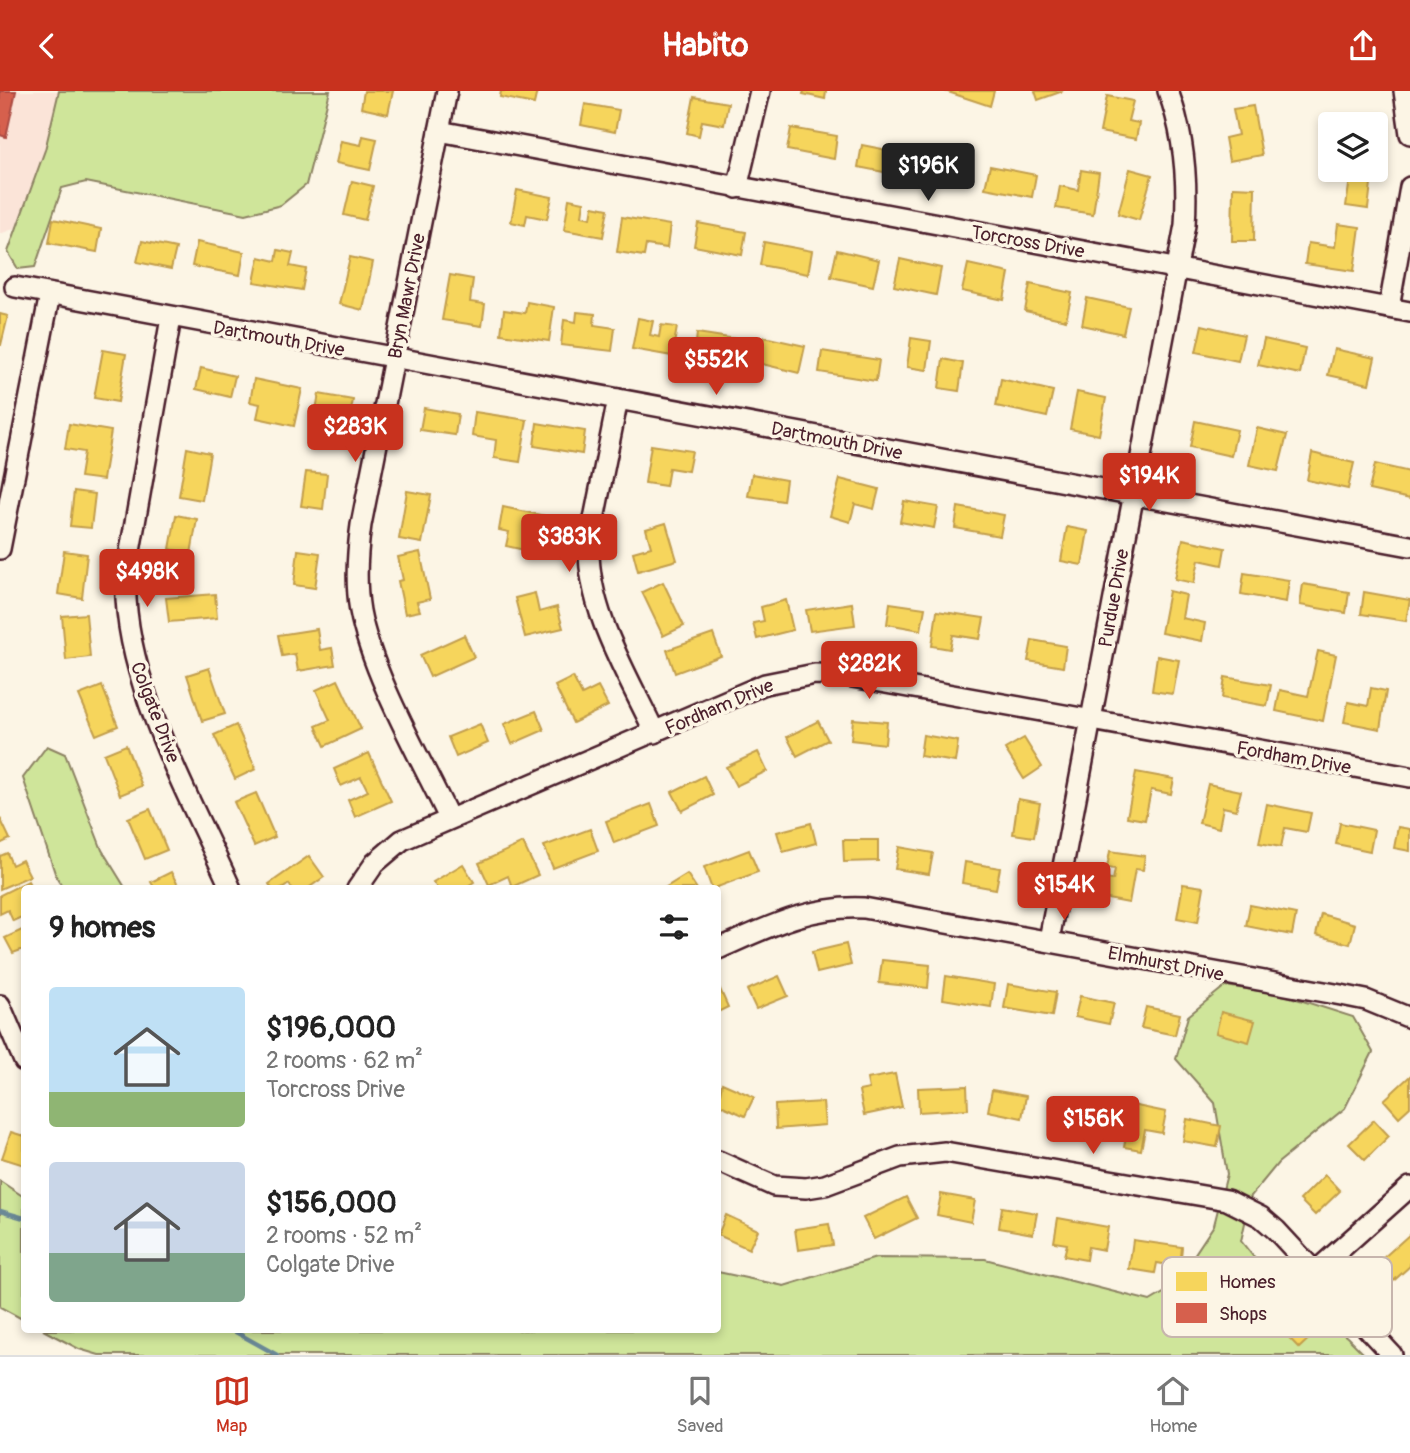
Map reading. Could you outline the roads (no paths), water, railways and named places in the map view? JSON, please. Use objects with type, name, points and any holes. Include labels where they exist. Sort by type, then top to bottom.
[{"type":"street","name":"Bryn Mawr Drive","points":[[447,91],[361,525],[357,567],[360,608],[374,658],[449,818]]},
{"type":"street","points":[[737,188],[760,91]]},
{"type":"street","name":"Purdue Drive","points":[[1049,940],[1185,225],[1186,170],[1182,142],[1168,91]]},
{"type":"street","points":[[1404,91],[1410,134]]},
{"type":"street","name":"Torcross Drive","points":[[439,131],[1410,312]]},
{"type":"street","points":[[1389,308],[1410,187]]},
{"type":"street","name":"Dartmouth Drive","points":[[15,287],[1410,546]]},
{"type":"street","points":[[0,548],[50,294]]},
{"type":"street","name":"Colgate Drive","points":[[171,318],[126,574],[127,616],[143,691],[229,885]]},
{"type":"street","points":[[618,399],[589,544],[588,567],[600,613],[654,733]]},
{"type":"street","name":"Fordham Drive","points":[[360,885],[387,851],[449,818],[765,684],[816,674],[841,675],[1410,777]]},
{"type":"street","name":"Elmhurst Drive","points":[[721,948],[803,913],[841,907],[1049,940],[1354,997],[1410,1018]]},
{"type":"street","points":[[0,1005],[21,1054]]},
{"type":"street","points":[[721,1162],[774,1186],[806,1188],[825,1185],[900,1157],[945,1152],[1217,1198],[1261,1217],[1300,1257]]},
{"type":"street","points":[[1332,1257],[1410,1187]]},
{"type":"street","points":[[1375,1337],[1392,1355]]},
{"type":"waterway","points":[[0,1211],[21,1217]]},
{"type":"waterway","points":[[237,1333],[277,1355]]}]
